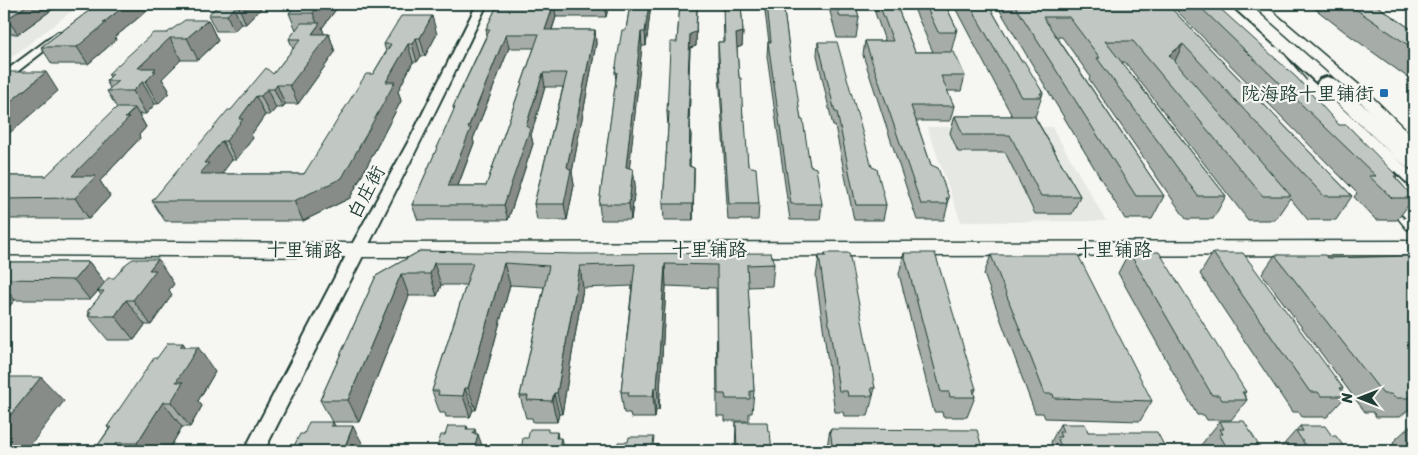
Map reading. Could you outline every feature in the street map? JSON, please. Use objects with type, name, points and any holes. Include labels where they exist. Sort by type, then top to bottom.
[{"type":"highway","points":[[1217,4],[1414,187]]},
{"type":"highway","points":[[1237,4],[1414,162]]},
{"type":"highway","points":[[1273,56],[1371,168],[1414,209]]},
{"type":"highway","points":[[1358,111],[1414,152]]},
{"type":"street","name":"白庄街","points":[[254,451],[419,134],[482,4]]},
{"type":"street","points":[[1204,4],[1414,203]]},
{"type":"street","points":[[1257,4],[1360,93],[1414,148]]},
{"type":"street","points":[[4,78],[69,27]]},
{"type":"street","points":[[1248,44],[1301,105]]},
{"type":"street","points":[[1372,179],[1414,225]]},
{"type":"street","name":"十里铺路","points":[[4,248],[357,250],[1414,248]]},
{"type":"shaded area","points":[[4,4],[81,4],[4,63]]},
{"type":"shaded area","points":[[927,127],[1052,127],[1106,221],[961,222]]},
{"type":"building","points":[[4,4],[29,4],[7,19],[4,19]]},
{"type":"building","points":[[98,4],[127,4],[77,47],[41,47]]},
{"type":"building","points":[[220,4],[243,4],[239,8],[234,8],[227,15],[208,15]]},
{"type":"building","points":[[297,4],[320,4],[313,13],[289,13]]},
{"type":"building","points":[[498,4],[554,4],[545,30],[595,30],[567,167],[571,170],[564,204],[534,204],[567,73],[543,73],[526,126],[530,129],[504,205],[412,205],[455,107],[453,107],[490,29],[486,29]],"holes":[[[506,34],[539,34],[486,186],[448,186],[471,128],[468,128]]]},
{"type":"building","points":[[630,4],[649,4],[645,32],[641,32],[626,167],[633,169],[629,204],[599,204],[617,72],[615,72],[622,30],[626,30]]},
{"type":"building","points":[[680,4],[697,4],[696,32],[690,34],[688,78],[690,78],[688,120],[690,120],[689,166],[694,168],[693,204],[663,204],[669,112],[667,112],[670,42],[677,42]]},
{"type":"building","points":[[724,4],[741,4],[743,32],[736,34],[739,78],[741,78],[748,166],[756,168],[759,204],[729,204],[718,42],[725,42]]},
{"type":"building","points":[[767,4],[783,4],[801,120],[803,120],[810,166],[816,168],[822,204],[791,204],[768,42],[771,42]]},
{"type":"building","points":[[836,4],[855,4],[859,17],[840,17]]},
{"type":"building","points":[[879,4],[896,4],[915,52],[954,52],[965,76],[941,76],[954,106],[911,106],[931,165],[938,168],[949,198],[946,198],[948,204],[921,204],[865,41],[893,41]]},
{"type":"building","points":[[925,4],[945,4],[957,29],[955,29],[956,32],[938,32]]},
{"type":"building","points":[[969,4],[988,4],[1021,61],[1024,61],[1043,93],[1040,93],[1042,97],[1022,97]]},
{"type":"building","points":[[1014,4],[1167,4],[1352,196],[1324,196],[1183,44],[1169,55],[1291,196],[1263,196],[1133,41],[1105,41],[1226,196],[1198,196],[1069,17],[1043,17],[1164,196],[1136,196]]},
{"type":"building","points":[[1197,4],[1215,4],[1297,78],[1339,125],[1347,125],[1397,176],[1394,176],[1414,198],[1392,198],[1369,176],[1376,176]]},
{"type":"building","points":[[1348,4],[1374,4],[1414,31],[1414,49]]},
{"type":"building","points":[[401,16],[432,16],[420,38],[416,38],[412,44],[408,44],[386,82],[395,82],[342,178],[294,201],[152,201],[228,110],[231,110],[266,68],[273,74],[301,39],[289,39],[301,23],[320,23],[312,34],[329,34],[290,85],[277,85],[274,89],[267,89],[261,96],[256,96],[239,119],[243,119],[226,141],[222,141],[204,163],[209,163],[200,174],[304,174],[366,74],[373,74],[391,44],[384,44]]},
{"type":"building","points":[[185,20],[208,20],[187,38],[170,38],[138,68],[156,68],[153,71],[156,71],[133,91],[107,91],[118,81],[106,81],[113,74],[108,74],[153,33],[167,33]]},
{"type":"building","points":[[818,42],[837,42],[872,167],[877,169],[886,205],[856,205],[837,112],[835,112]]},
{"type":"building","points":[[46,72],[4,107],[4,73]]},
{"type":"building","points":[[116,108],[135,108],[125,118],[129,118],[72,176],[96,176],[75,198],[4,199],[4,176],[46,176]]},
{"type":"building","points":[[955,116],[1034,116],[1080,196],[1041,196],[1010,135],[963,135]]},
{"type":"building","points":[[420,251],[579,254],[771,253],[774,264],[747,265],[754,391],[750,391],[750,399],[726,399],[725,394],[718,394],[717,265],[665,264],[657,388],[654,388],[653,396],[628,396],[629,392],[621,392],[635,264],[580,266],[557,393],[554,393],[552,401],[527,400],[528,396],[520,396],[549,266],[504,263],[468,388],[465,388],[463,396],[438,395],[439,391],[432,391],[473,263],[434,263],[430,274],[401,274],[348,400],[320,400],[376,276]]},
{"type":"building","points":[[1129,252],[1159,252],[1246,392],[1242,392],[1247,400],[1222,400],[1219,395],[1212,395]]},
{"type":"building","points":[[825,253],[849,253],[875,388],[871,388],[873,396],[848,396],[847,391],[839,391],[819,256],[826,256]]},
{"type":"building","points":[[904,253],[935,253],[976,389],[973,389],[975,397],[950,397],[949,392],[941,392]]},
{"type":"building","points":[[1213,253],[1243,253],[1343,388],[1340,388],[1346,396],[1321,396],[1318,392],[1310,392]]},
{"type":"building","points":[[991,255],[1078,255],[1152,401],[1054,398],[1053,394],[1045,394]]},
{"type":"building","points":[[1275,255],[1325,255],[1327,258],[1414,256],[1414,398],[1395,398],[1391,394],[1383,394]]},
{"type":"building","points":[[133,259],[158,259],[149,270],[156,270],[133,300],[126,300],[115,316],[88,316],[91,312],[87,312],[104,291],[98,291],[108,278],[114,278]]},
{"type":"building","points":[[4,262],[89,262],[74,280],[4,279]]},
{"type":"building","points":[[168,343],[183,343],[180,347],[198,347],[176,382],[183,382],[171,402],[163,402],[137,443],[117,443],[113,448],[96,448],[111,427],[107,427],[154,358],[157,358]]},
{"type":"building","points":[[5,377],[41,377],[4,423],[4,379]]},
{"type":"building","points":[[1220,421],[1244,421],[1262,451],[1229,451],[1219,434],[1223,434],[1220,429],[1224,429]]},
{"type":"building","points":[[309,422],[333,422],[331,426],[353,426],[343,451],[285,451],[286,448],[293,448],[300,434],[304,434]]},
{"type":"building","points":[[736,422],[767,422],[772,451],[737,451]]},
{"type":"building","points":[[1060,424],[1085,424],[1088,432],[1157,432],[1167,451],[1063,451],[1057,437],[1061,437],[1059,432],[1063,432]]},
{"type":"building","points":[[448,426],[467,426],[466,429],[475,429],[473,434],[478,434],[474,451],[436,451],[441,435],[445,435]]},
{"type":"building","points":[[1300,426],[1325,426],[1332,436],[1336,436],[1347,451],[1309,451],[1296,431],[1303,431]]},
{"type":"building","points":[[530,429],[548,429],[548,432],[557,432],[556,438],[561,438],[558,451],[521,451],[523,438],[528,438]]},
{"type":"building","points":[[830,429],[977,430],[983,451],[833,451]]},
{"type":"building","points":[[629,437],[654,437],[653,445],[658,445],[658,451],[617,451],[618,442],[628,442]]},
{"type":"place","name":"陇海路十里铺街","points":[[1384,93]]}]
